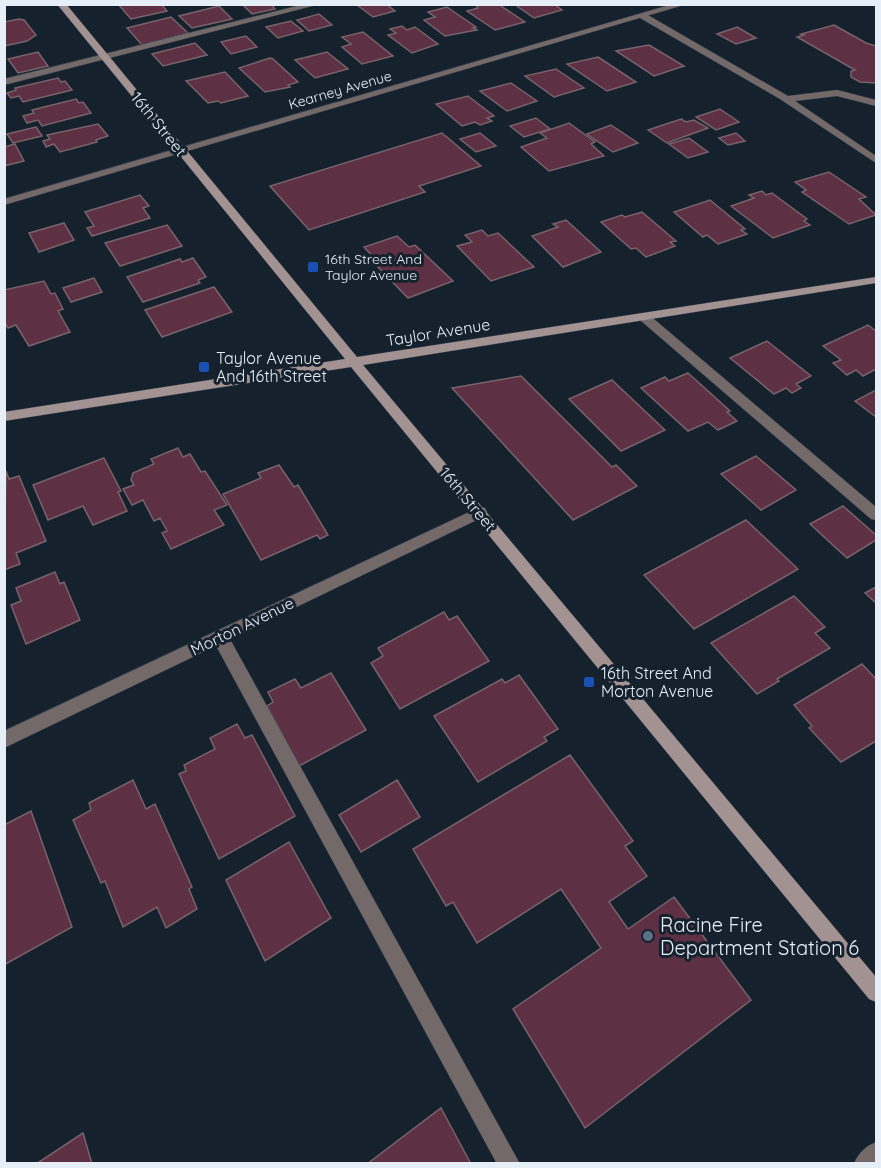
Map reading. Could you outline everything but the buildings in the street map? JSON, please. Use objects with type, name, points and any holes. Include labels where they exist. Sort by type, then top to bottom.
[{"type":"street","name":"16th Street","points":[[61,4],[876,992]]},
{"type":"street","points":[[4,82],[316,4]]},
{"type":"street","name":"Kearney Avenue","points":[[4,202],[683,4]]},
{"type":"street","points":[[643,16],[788,99],[876,160]]},
{"type":"street","points":[[788,99],[837,93],[876,103]]},
{"type":"street","name":"Taylor Avenue","points":[[4,417],[876,280]]},
{"type":"street","points":[[644,317],[876,515]]},
{"type":"street","name":"Morton Avenue","points":[[4,740],[480,512]]},
{"type":"street","points":[[220,637],[509,1164]]},
{"type":"street","points":[[865,1164],[876,1153]]},
{"type":"place","name":"16th Street And Taylor Avenue","points":[[313,267]]},
{"type":"place","name":"Taylor Avenue And 16th Street","points":[[204,367]]},
{"type":"place","name":"16th Street And Morton Avenue","points":[[589,682]]},
{"type":"place","name":"Racine Fire Department Station 6","points":[[648,936]]}]
